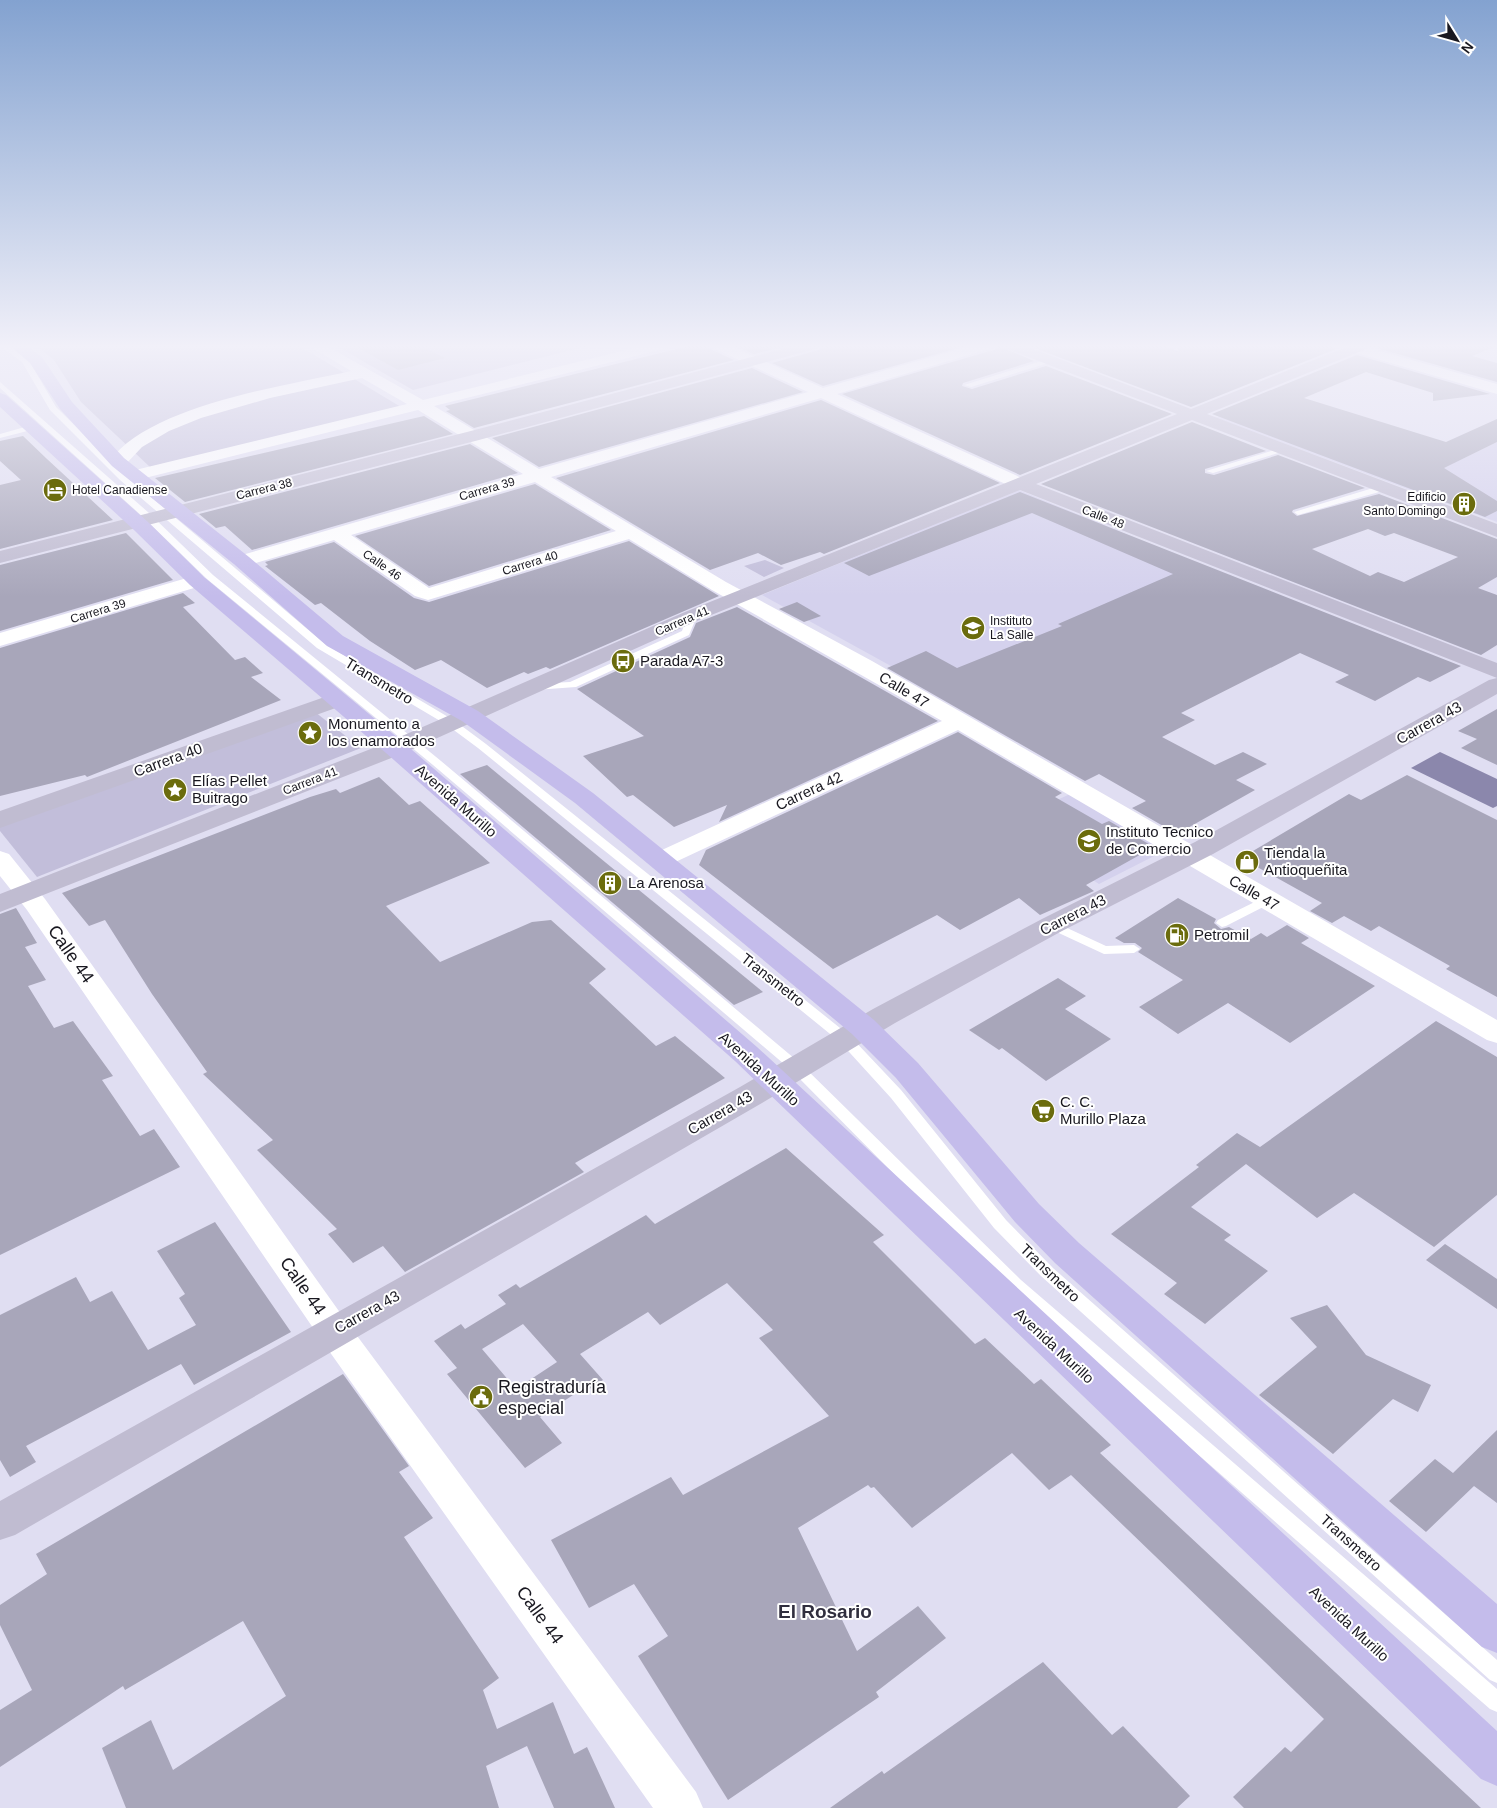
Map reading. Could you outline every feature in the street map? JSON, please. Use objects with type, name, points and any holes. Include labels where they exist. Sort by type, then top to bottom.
[{"type":"main road","name":"Avenida Murillo","points":[[34,428],[158,516],[242,561],[335,641],[584,798],[660,860],[854,1033],[894,1054],[1028,1214],[1068,1253],[1338,1495],[1497,1632]]},
{"type":"main road","name":"Avenida Murillo","points":[[87,428],[118,462],[134,476],[197,581],[336,700],[403,744],[785,1074],[1497,1763]]},
{"type":"street","points":[[118,462],[129,450],[148,436],[164,428]]},
{"type":"street","points":[[134,476],[327,428]]},
{"type":"street","name":"Calle 47","points":[[460,428],[534,475],[633,532],[740,598],[864,666],[1497,1033]]},
{"type":"street","name":"Carrera 38","points":[[0,557],[501,428]]},
{"type":"street","name":"Carrera 39","points":[[242,561],[697,428]]},
{"type":"street","name":"Calle 48","points":[[898,428],[1020,484],[1497,671]]},
{"type":"street","name":"Carrera 41","points":[[13,898],[403,744],[692,616],[1157,428]]},
{"type":"street","points":[[1226,428],[1497,531]]},
{"type":"street","name":"Carrera 40","points":[[428,594],[633,532]]},
{"type":"street","name":"Calle 46","points":[[337,534],[422,592],[428,594]]},
{"type":"street","name":"Carrera 39","points":[[0,640],[197,581]]},
{"type":"street","name":"Carrera 43","points":[[0,1522],[854,1033],[1052,925],[1189,856],[1497,685]]},
{"type":"street","name":"Carrera 40","points":[[0,820],[336,700]]},
{"type":"street","name":"Carrera 42","points":[[660,860],[958,722]]},
{"type":"street","name":"Calle 44","points":[[0,859],[13,898],[334,1331],[680,1808]]},
{"type":"lane","points":[[0,436],[27,428]]},
{"type":"lane","name":"Transmetro","points":[[53,428],[158,516],[321,646],[460,719],[854,1033],[896,1094],[1000,1224],[1047,1272],[1497,1673]]},
{"type":"lane","name":"Transmetro","points":[[73,428],[123,478],[210,576],[403,744]]},
{"type":"lane","points":[[1210,471],[1284,450]]},
{"type":"lane","points":[[1298,512],[1383,488]]},
{"type":"lane","points":[[1222,923],[1267,900]]},
{"type":"lane","points":[[1052,925],[1104,950],[1134,949]]},
{"type":"lane","name":"Transmetro","points":[[785,1074],[1015,1285],[1497,1702]]},
{"type":"shaded area","points":[[109,428],[313,428],[151,468]]},
{"type":"shaded area","points":[[1243,428],[1372,428],[1462,459],[1497,442],[1497,522]]},
{"type":"shaded area","name":"Instituto La Salle","points":[[1019,490],[1232,578],[960,704],[762,595]]},
{"type":"shaded area","points":[[765,560],[784,568],[764,577],[744,566]]},
{"type":"shaded area","points":[[315,712],[361,748],[37,877],[0,831],[0,827]]},
{"type":"shaded area","points":[[1440,752],[1497,779],[1497,806],[1493,808],[1411,768]]},
{"type":"shaded area","name":"Instituto Tecnico de Comercio","points":[[1070,794],[1164,851],[1099,884],[1006,824]]},
{"type":"building","points":[[370,428],[444,428],[453,434],[185,502],[155,478]]},
{"type":"building","points":[[528,428],[675,428],[539,467],[492,438]]},
{"type":"building","points":[[725,428],[882,428],[1000,483],[824,554],[820,552],[781,565],[758,553],[710,570],[556,478]]},
{"type":"building","points":[[918,428],[1136,428],[1020,475]]},
{"type":"building","points":[[1176,428],[1208,428],[1266,451],[1205,469],[1205,473],[1214,475],[1278,455],[1365,488],[1293,510],[1292,512],[1297,516],[1379,494],[1497,539],[1497,577],[1478,588],[1497,595],[1497,645],[1481,655],[1041,484]],"holes":[[[1368,529],[1385,536],[1394,533],[1458,557],[1404,582],[1378,572],[1370,576],[1312,549]]]},
{"type":"building","points":[[1250,428],[1402,428],[1446,442],[1476,428],[1497,428],[1497,442],[1444,468],[1497,501],[1497,511],[1485,517]]},
{"type":"building","points":[[23,436],[113,520],[0,549],[0,485],[21,480],[0,461],[0,441]]},
{"type":"building","points":[[470,444],[518,473],[252,550],[225,526],[216,528],[199,514]]},
{"type":"building","points":[[535,484],[611,530],[429,586],[355,536]]},
{"type":"building","points":[[1020,492],[1461,666],[1430,682],[1418,677],[1375,701],[1335,682],[1349,675],[1300,653],[1181,713],[1195,720],[1162,737],[1215,765],[1243,752],[1267,764],[1236,780],[1255,790],[1177,834],[1132,808],[1146,801],[1099,774],[1085,781],[887,668],[926,651],[957,668],[1062,626],[1058,624],[1173,574],[1032,513],[869,576],[844,563]]},
{"type":"building","points":[[126,533],[173,580],[0,631],[0,565]]},
{"type":"building","points":[[629,541],[719,596],[550,669],[546,667],[528,674],[524,672],[487,688],[441,660],[415,670],[370,641],[321,603],[315,605],[265,566],[268,565],[265,562],[334,542],[414,598],[429,602]]},
{"type":"building","points":[[183,593],[195,603],[183,607],[235,660],[245,657],[263,673],[251,677],[281,700],[87,777],[85,775],[0,796],[0,648]]},
{"type":"building","points":[[797,602],[821,616],[804,622],[779,609]]},
{"type":"building","points":[[737,607],[938,721],[719,822],[727,805],[674,827],[633,795],[627,797],[583,756],[644,736],[577,689],[690,637],[696,623]]},
{"type":"building","points":[[1497,709],[1497,765],[1461,748],[1477,739],[1458,731]]},
{"type":"building","points":[[958,732],[1062,793],[1055,797],[1102,824],[1109,821],[1154,847],[1086,885],[1094,891],[1040,915],[1019,898],[960,930],[937,915],[833,969],[699,865],[706,850]]},
{"type":"building","name":"La Arenosa","points":[[487,765],[763,992],[734,1005],[460,774]]},
{"type":"building","points":[[1407,775],[1497,820],[1497,997],[1446,969],[1450,966],[1379,926],[1371,931],[1344,916],[1332,923],[1310,911],[1322,903],[1241,858],[1349,794],[1361,800]]},
{"type":"building","points":[[379,777],[409,805],[420,801],[490,863],[386,906],[440,962],[532,922],[551,920],[606,969],[589,983],[656,1046],[675,1036],[725,1078],[575,1163],[584,1172],[405,1272],[383,1246],[353,1263],[328,1234],[337,1229],[257,1150],[273,1140],[203,1074],[207,1072],[152,994],[105,920],[89,926],[62,893],[310,797],[336,789],[340,793]]},
{"type":"building","points":[[1178,898],[1216,919],[1214,923],[1221,929],[1229,927],[1251,939],[1261,933],[1267,937],[1287,925],[1309,938],[1301,943],[1375,986],[1290,1043],[1228,1003],[1178,1034],[1139,1007],[1183,980],[1138,952],[1142,948],[1135,943],[1124,943],[1115,938]]},
{"type":"building","points":[[16,908],[37,943],[25,947],[46,980],[28,986],[54,1028],[73,1021],[113,1076],[102,1080],[140,1136],[154,1129],[180,1167],[0,1255],[0,914]]},
{"type":"building","points":[[1058,978],[1086,996],[1065,1009],[1111,1039],[1046,1081],[1002,1048],[999,1050],[969,1030]]},
{"type":"building","points":[[1436,1021],[1497,1057],[1497,1195],[1434,1247],[1354,1193],[1317,1218],[1246,1164],[1191,1207],[1231,1235],[1224,1240],[1268,1271],[1205,1324],[1164,1294],[1177,1283],[1111,1234],[1199,1167],[1196,1165],[1237,1133],[1260,1147]]},
{"type":"building","points":[[786,1148],[884,1235],[873,1242],[975,1344],[985,1338],[1034,1384],[1041,1379],[1111,1445],[1100,1453],[1481,1808],[1244,1808],[1233,1797],[1285,1747],[1291,1752],[1324,1719],[1071,1475],[1049,1490],[1012,1453],[912,1528],[874,1487],[871,1488],[868,1485],[798,1528],[857,1651],[918,1606],[946,1638],[876,1692],[879,1697],[728,1800],[638,1656],[668,1636],[634,1584],[589,1608],[551,1540],[671,1477],[683,1495],[829,1416],[759,1338],[773,1330],[727,1283],[660,1325],[648,1312],[580,1354],[603,1380],[585,1392],[582,1389],[540,1417],[562,1443],[525,1468],[447,1374],[457,1368],[434,1341],[461,1324],[465,1329],[506,1304],[498,1295],[516,1284],[520,1288],[646,1215],[655,1224]],"holes":[[[523,1324],[557,1362],[516,1389],[482,1349]]]},
{"type":"building","points":[[215,1222],[291,1332],[194,1385],[181,1364],[26,1446],[36,1462],[10,1477],[0,1460],[0,1315],[76,1277],[90,1302],[112,1291],[148,1350],[196,1325],[179,1298],[185,1294],[157,1251]]},
{"type":"building","points":[[1445,1244],[1497,1279],[1497,1309],[1426,1260]]},
{"type":"building","points":[[1327,1305],[1366,1355],[1431,1385],[1418,1412],[1393,1399],[1333,1454],[1259,1395],[1317,1347],[1290,1318]]},
{"type":"building","points":[[343,1374],[409,1466],[399,1472],[433,1518],[404,1537],[499,1678],[483,1690],[497,1729],[553,1702],[574,1754],[587,1747],[615,1808],[554,1808],[527,1746],[486,1766],[499,1808],[126,1808],[102,1748],[151,1720],[173,1770],[286,1696],[243,1621],[125,1690],[123,1686],[0,1767],[0,1710],[32,1690],[0,1625],[0,1605],[47,1574],[36,1554]]},
{"type":"building","points":[[1497,1430],[1497,1503],[1474,1486],[1426,1532],[1389,1501],[1435,1459],[1453,1473]]},
{"type":"building","points":[[1043,1662],[1112,1735],[1123,1726],[1190,1796],[1177,1808],[830,1808],[882,1771],[884,1774]]},
{"type":"place","name":"Hotel Canadiense","points":[[55,490]]},
{"type":"place","name":"Edificio Santo Domingo","points":[[1464,504]]},
{"type":"place","name":"Instituto La Salle","points":[[973,628]]},
{"type":"place","name":"Parada A7-3","points":[[623,661]]},
{"type":"place","name":"Monumento a los enamorados","points":[[310,733]]},
{"type":"place","name":"Elías Pellet Buitrago","points":[[175,790]]},
{"type":"place","name":"Instituto Tecnico de Comercio","points":[[1089,841]]},
{"type":"place","name":"Tienda la Antioqueñita","points":[[1247,862]]},
{"type":"place","name":"La Arenosa","points":[[610,883]]},
{"type":"place","name":"Petromil","points":[[1177,935]]},
{"type":"place","name":"C. C. Murillo Plaza","points":[[1043,1111]]},
{"type":"place","name":"Registraduría especial","points":[[481,1397]]},
{"type":"district","name":"El Rosario","points":[[825,1611]]}]
